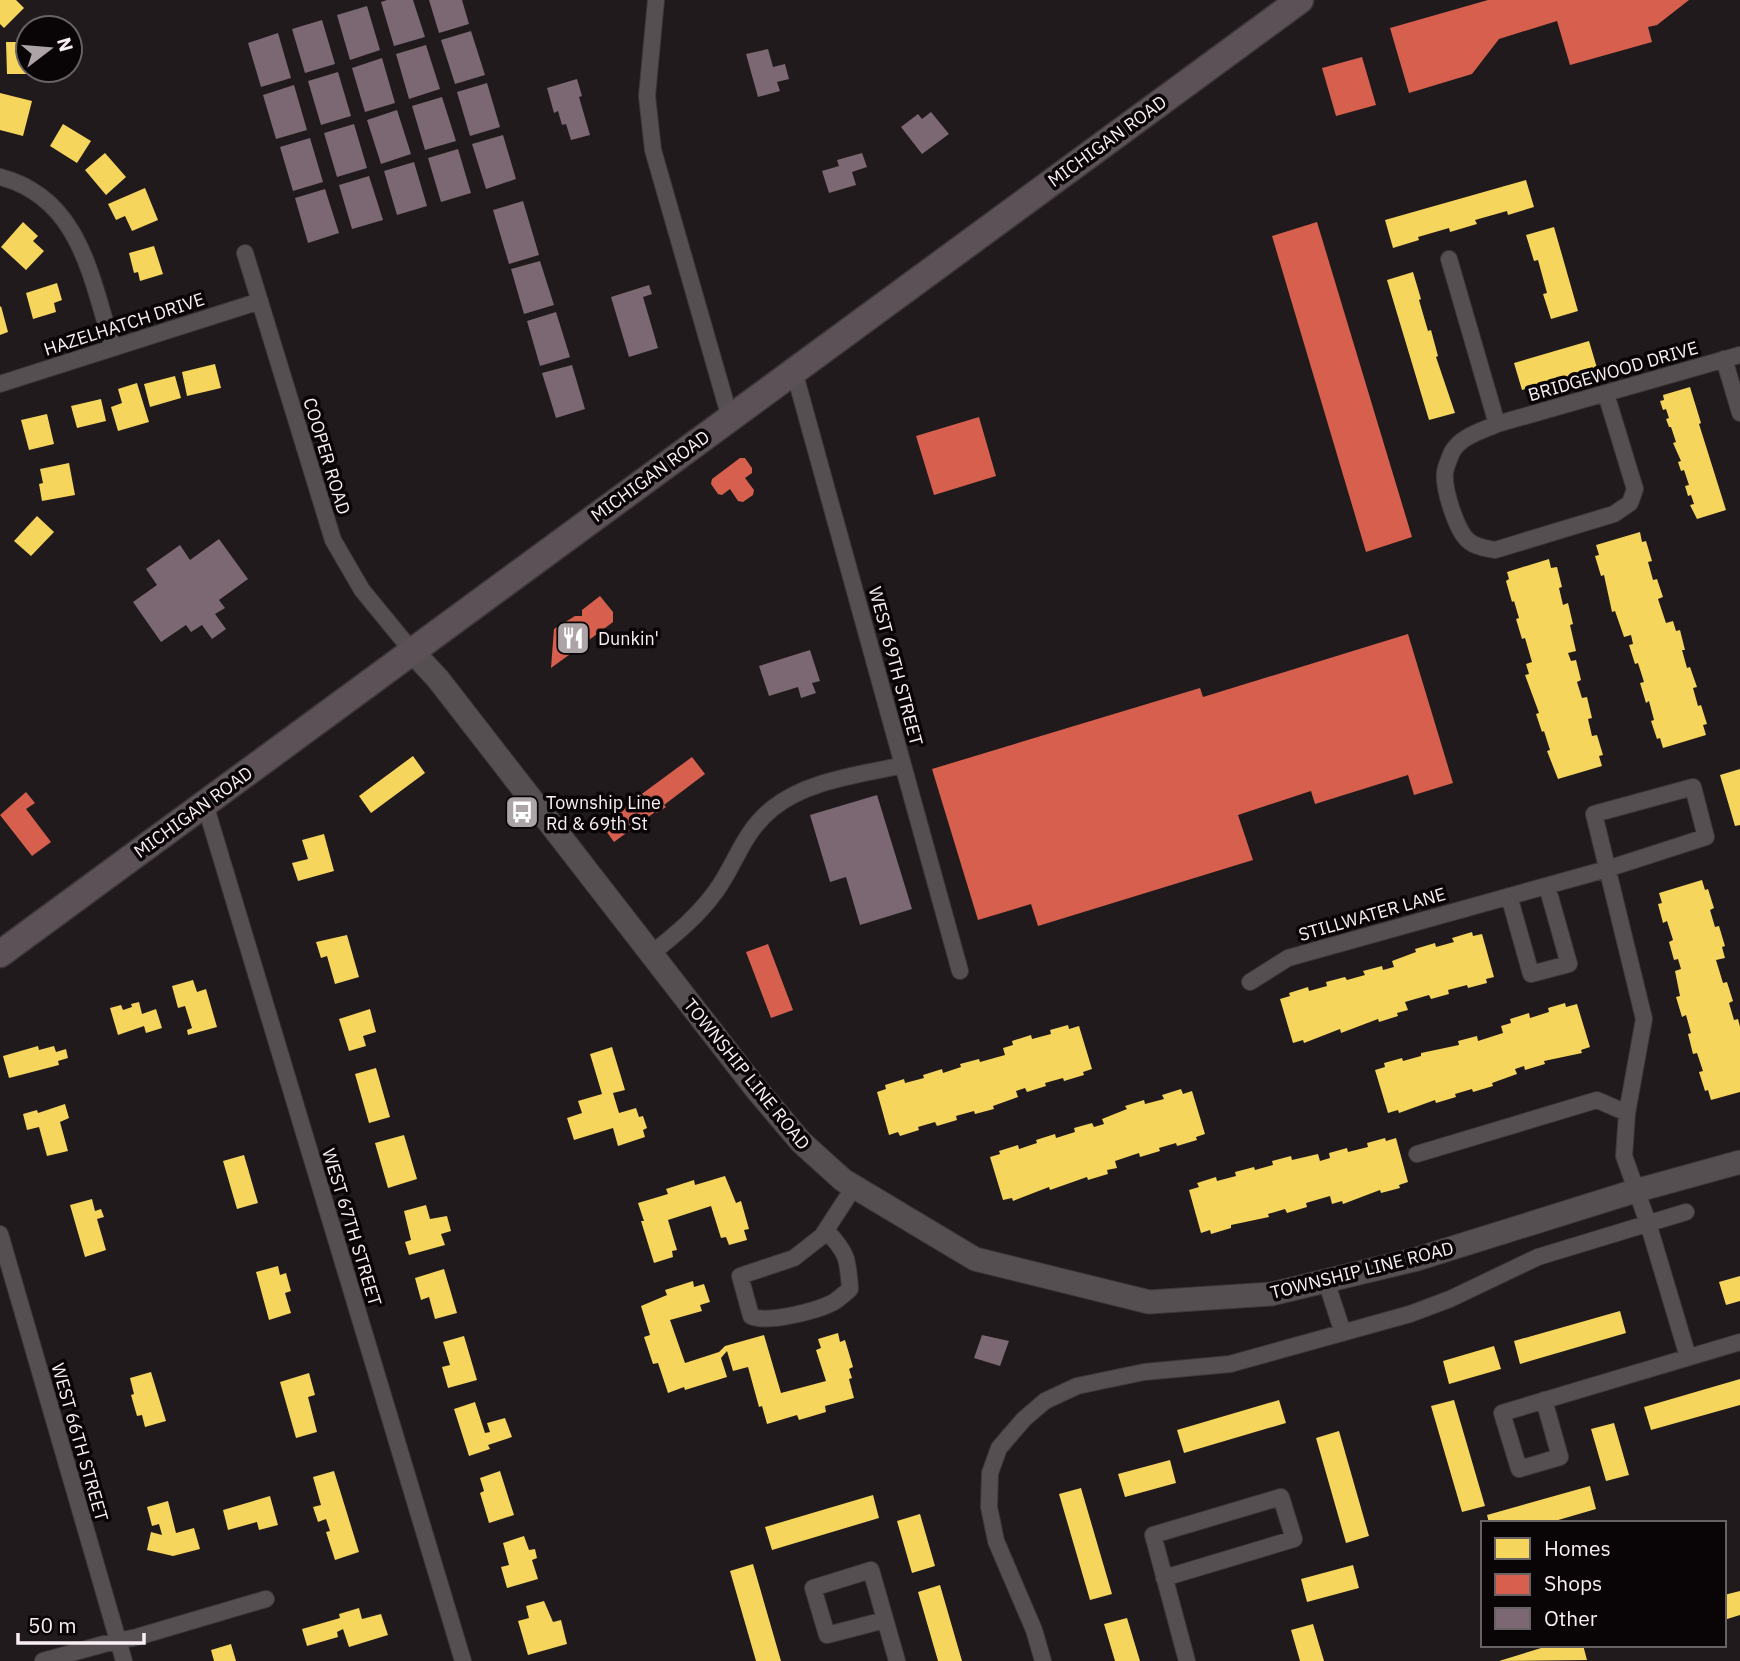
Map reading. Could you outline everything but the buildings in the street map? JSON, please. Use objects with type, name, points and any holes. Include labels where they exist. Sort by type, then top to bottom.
[{"type":"main road","name":"MICHIGAN ROAD","points":[[0,954],[1300,0]]},
{"type":"main road","name":"TOWNSHIP LINE ROAD","points":[[412,651],[433,673],[757,1090],[801,1142],[843,1180],[975,1259],[1149,1302],[1272,1294],[1418,1259],[1635,1191],[1740,1162]]},
{"type":"street","points":[[656,0],[647,96],[653,150],[730,418]]},
{"type":"street","points":[[0,177],[27,187],[44,198],[67,221],[84,256],[113,348]]},
{"type":"street","name":"COOPER ROAD","points":[[245,253],[333,540],[362,590],[412,651]]},
{"type":"street","points":[[1450,259],[1497,424]]},
{"type":"street","name":"HAZELHATCH DRIVE","points":[[0,384],[260,301]]},
{"type":"street","points":[[1732,357],[1740,413]]},
{"type":"street","name":"BRIDGEWOOD DRIVE","points":[[1606,394],[1635,489],[1630,503],[1614,514],[1495,550],[1480,548],[1467,541],[1458,528],[1446,486],[1445,472],[1453,451],[1464,439],[1497,424],[1732,357]]},
{"type":"street","name":"WEST 69TH STREET","points":[[794,371],[960,971]]},
{"type":"street","points":[[651,954],[701,910],[716,891],[748,835],[773,808],[810,788],[903,765]]},
{"type":"street","points":[[1606,869],[1706,837],[1693,787],[1594,814],[1606,869],[1644,1019],[1627,1113],[1624,1156],[1648,1223],[1688,1357]]},
{"type":"street","name":"WEST 67TH STREET","points":[[205,804],[463,1661]]},
{"type":"street","name":"STILLWATER LANE","points":[[1250,982],[1288,958],[1606,869]]},
{"type":"street","points":[[1509,896],[1531,974],[1569,964],[1546,886]]},
{"type":"street","points":[[1417,1154],[1597,1100],[1627,1113]]},
{"type":"street","points":[[826,1230],[844,1250],[850,1289],[832,1303],[778,1319],[756,1319],[751,1316],[740,1276],[794,1258],[822,1236],[854,1187]]},
{"type":"street","points":[[1043,1661],[1034,1630],[996,1541],[989,1507],[990,1472],[999,1448],[1024,1419],[1045,1401],[1077,1386],[1144,1372],[1230,1364],[1422,1310],[1538,1257],[1686,1212]]},
{"type":"street","name":"WEST 66TH STREET","points":[[0,1234],[124,1661]]},
{"type":"street","points":[[1326,1281],[1343,1333]]},
{"type":"street","points":[[1544,1400],[1560,1457],[1519,1469],[1502,1413],[1544,1400],[1688,1357],[1740,1342]]},
{"type":"street","points":[[1164,1578],[1294,1539],[1281,1497],[1153,1535],[1164,1578],[1187,1661]]},
{"type":"street","points":[[885,1620],[827,1635],[813,1588],[871,1570],[897,1661]]},
{"type":"street","points":[[43,1661],[266,1600]]},
{"type":"place","name":"Dunkin'","points":[[573,638]]},
{"type":"place","name":"Township Line Rd & 69th St","points":[[522,812]]}]
